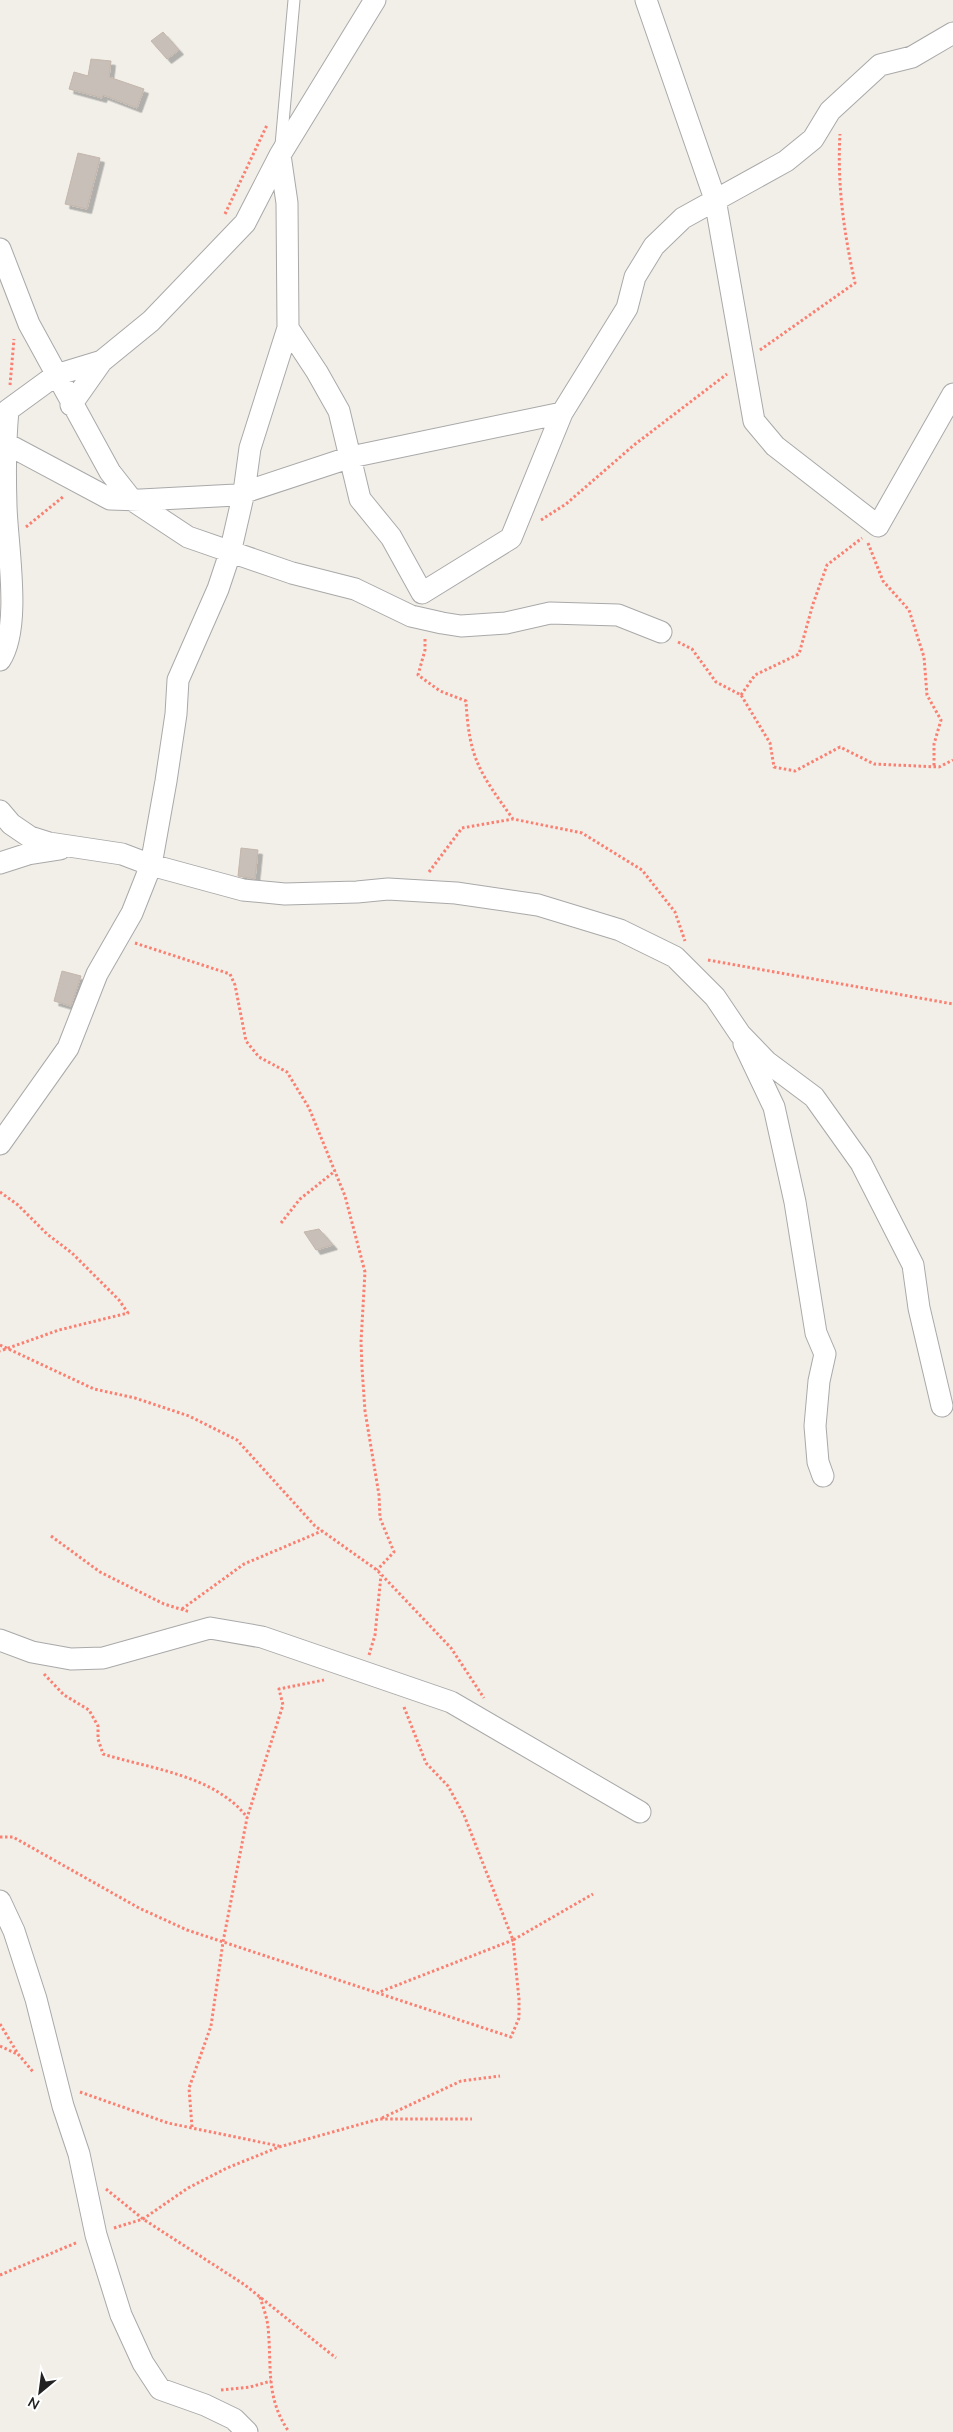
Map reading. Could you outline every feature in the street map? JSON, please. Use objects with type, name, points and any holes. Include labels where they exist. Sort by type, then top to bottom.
[{"type":"street","points":[[71,404],[102,361],[151,321],[245,223],[280,155],[374,0]]},
{"type":"street","points":[[646,0],[715,199],[754,421],[775,446],[878,526],[953,394]]},
{"type":"street","points":[[422,593],[511,538],[562,413],[627,308],[634,277],[654,246],[683,218],[786,160],[813,139],[830,111],[880,65],[912,57],[953,33]]},
{"type":"street","points":[[0,1144],[68,1048],[97,974],[132,913],[151,865],[176,714],[178,680],[218,589],[230,553],[244,492],[250,448],[288,328],[287,203],[280,155]]},
{"type":"street","points":[[0,250],[29,324],[71,404],[110,472],[132,500],[188,537],[292,573],[354,589],[411,616],[433,621],[461,626],[506,623],[550,613],[618,615],[661,632]]},
{"type":"street","points":[[288,328],[317,372],[339,411],[360,499],[391,537],[422,593],[433,621]]},
{"type":"street","points":[[0,660],[4,654],[10,631],[12,571],[3,506],[8,410],[56,375],[102,361]]},
{"type":"street","points":[[5,443],[110,498],[132,500],[236,494],[351,456],[562,413]]},
{"type":"street","points":[[0,811],[11,824],[30,837],[49,843],[122,854],[151,865],[243,890],[285,894],[388,889],[456,893],[538,905],[620,930],[675,957],[715,997],[740,1034],[768,1062],[814,1097],[861,1164],[913,1265],[919,1308],[942,1406]]},
{"type":"street","points":[[0,863],[28,854],[75,846]]},
{"type":"street","points":[[740,1034],[750,1059],[774,1106],[795,1202],[816,1333],[825,1354],[819,1381],[814,1426],[818,1462],[823,1476]]},
{"type":"street","points":[[0,1640],[25,1649],[71,1659],[103,1658],[210,1628],[262,1637],[452,1702],[640,1812]]},
{"type":"street","points":[[0,1901],[14,1931],[36,1999],[82,2170],[96,2234],[121,2315],[142,2363],[160,2389],[205,2405],[234,2419],[246,2432]]},
{"type":"lane","points":[[280,155],[284,88],[294,0]]},
{"type":"path","points":[[223,219],[268,123]]},
{"type":"path","points":[[8,410],[15,332]]},
{"type":"path","points":[[9,540],[64,496],[88,486]]},
{"type":"path","points":[[740,695],[755,675],[799,654],[813,604],[827,565],[865,535],[883,581],[909,610],[924,657],[927,695],[941,720],[934,744],[934,767]]},
{"type":"path","points":[[433,621],[418,675],[440,691],[466,701],[468,735],[475,762],[513,819]]},
{"type":"path","points":[[661,632],[692,649],[716,682],[740,695],[770,742],[774,767],[795,771],[840,747],[874,764],[939,767],[953,760]]},
{"type":"path","points":[[428,873],[462,828],[513,819],[582,833],[642,870],[675,912],[688,949]]},
{"type":"path","points":[[118,938],[230,974],[235,985],[246,1041],[259,1057],[287,1072],[309,1108],[345,1196],[365,1272],[361,1342],[365,1411],[379,1495],[380,1518],[394,1552],[377,1570]]},
{"type":"path","points":[[701,959],[953,1004]]},
{"type":"path","points":[[280,1223],[300,1199],[335,1172]]},
{"type":"path","points":[[0,1192],[18,1205],[47,1234],[72,1252],[119,1300],[128,1313],[59,1330],[0,1351]]},
{"type":"path","points":[[0,1345],[94,1389],[135,1398],[189,1416],[237,1440],[315,1526],[377,1570],[451,1648],[488,1704]]},
{"type":"path","points":[[182,1609],[244,1564],[322,1531]]},
{"type":"path","points":[[52,1536],[100,1572],[164,1604],[199,1615]]},
{"type":"path","points":[[364,1672],[374,1635],[381,1575]]},
{"type":"path","points":[[25,1649],[28,1658],[64,1695],[89,1710],[98,1726],[98,1739],[102,1754],[203,1784],[236,1804],[247,1818]]},
{"type":"path","points":[[192,2127],[189,2088],[211,2026],[223,1942],[247,1818],[283,1705],[279,1689],[326,1680]]},
{"type":"path","points":[[0,1837],[13,1837],[139,1908],[187,1930],[511,2037],[519,2018],[520,1999],[512,1940],[464,1815],[448,1786],[426,1763],[393,1682]]},
{"type":"path","points":[[377,1994],[512,1940],[593,1894]]},
{"type":"path","points":[[0,2024],[18,2054],[0,2046]]},
{"type":"path","points":[[227,2168],[279,2147],[379,2119],[461,2081],[500,2076]]},
{"type":"path","points":[[58,2085],[168,2123],[279,2147]]},
{"type":"path","points":[[379,2119],[472,2119]]},
{"type":"path","points":[[82,2170],[143,2218],[260,2297],[336,2358]]},
{"type":"path","points":[[260,2297],[268,2326],[271,2381],[278,2415],[289,2432]]},
{"type":"path","points":[[217,2390],[250,2388],[271,2381]]},
{"type":"building","points":[[163,32],[179,50],[167,59],[151,41]]},
{"type":"building","points":[[91,59],[111,61],[109,77],[144,89],[137,108],[103,95],[102,98],[69,89],[74,72],[88,76]]},
{"type":"building","points":[[78,153],[100,158],[87,209],[65,204]]},
{"type":"building","points":[[241,848],[258,850],[255,879],[238,876]]},
{"type":"building","points":[[62,971],[81,976],[71,1006],[54,1001]]},
{"type":"building","points":[[319,1229],[333,1245],[316,1250],[304,1232]]}]
